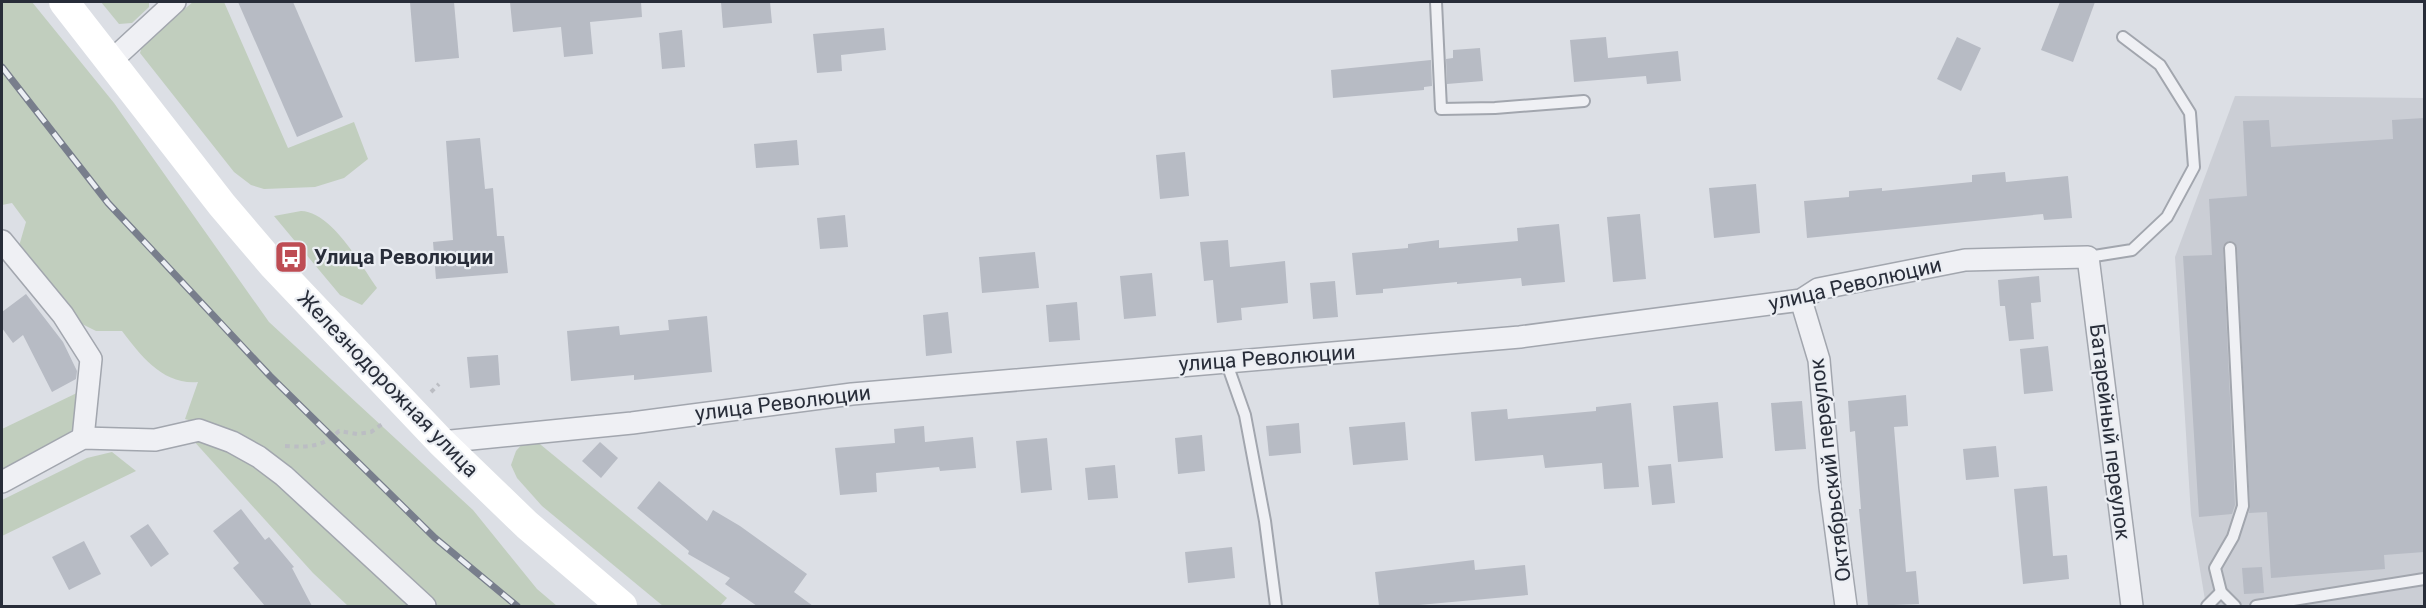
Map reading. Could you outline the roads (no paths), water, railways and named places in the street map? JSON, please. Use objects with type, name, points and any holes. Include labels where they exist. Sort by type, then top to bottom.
[{"type":"main road","name":"Железнодорожная улица","points":[[64,2],[222,205],[274,266],[441,442],[527,525],[622,606]]},
{"type":"street","points":[[111,61],[175,2]]},
{"type":"street","points":[[2,241],[63,315],[91,359],[83,438]]},
{"type":"street","name":"улица Революции","points":[[441,442],[633,423],[852,394],[1226,360],[1520,337],[1801,300],[1818,289],[1965,260],[2088,257]]},
{"type":"street","name":"Батарейный переулок","points":[[2088,257],[2132,606]]},
{"type":"street","name":"Октябрьский переулок","points":[[1801,300],[1819,360],[1830,487],[1846,606]]},
{"type":"street","points":[[2,482],[83,438],[155,440],[199,430],[232,442],[259,457],[292,483],[424,606]]},
{"type":"lane","points":[[1436,2],[1442,109],[1495,108],[1584,101]]},
{"type":"lane","points":[[2088,257],[2132,250],[2167,216],[2194,168],[2190,113],[2160,65],[2123,37]]},
{"type":"lane","points":[[2230,248],[2243,507],[2233,537],[2215,568],[2221,592],[2235,606]]},
{"type":"lane","points":[[1226,360],[1245,415],[1265,521],[1276,606]]},
{"type":"lane","points":[[2256,606],[2424,579]]},
{"type":"lane","points":[[2207,606],[2221,592]]},
{"type":"railway","points":[[2,67],[108,203],[270,376],[435,538],[517,606]]},
{"type":"place","name":"Улица Революции","points":[[291,257]]}]
